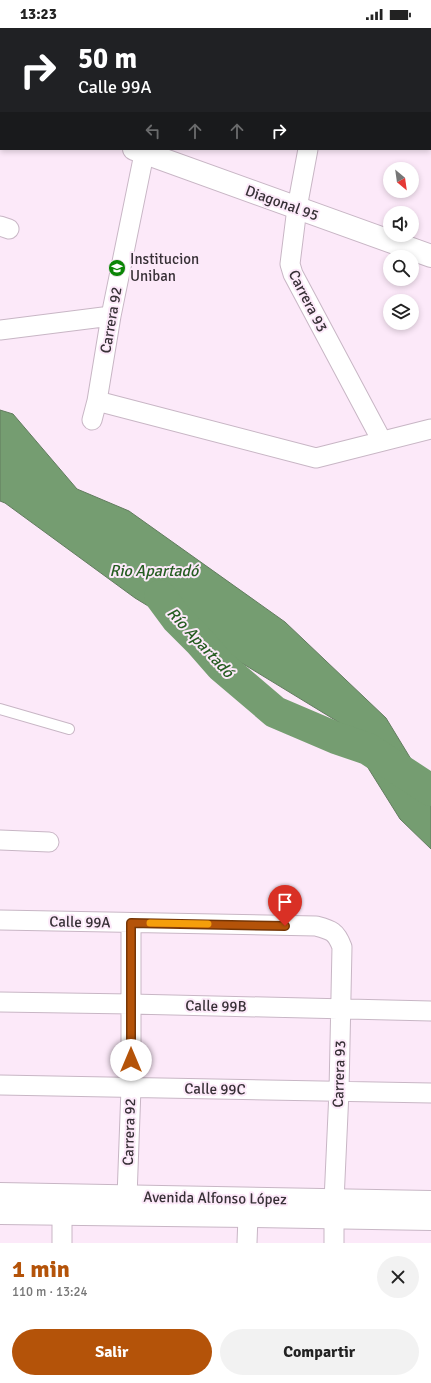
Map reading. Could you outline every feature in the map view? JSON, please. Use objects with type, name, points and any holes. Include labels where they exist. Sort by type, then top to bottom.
[{"type":"street","name":"Diagonal 95","points":[[141,150],[431,256]]},
{"type":"street","name":"Carrera 92","points":[[92,420],[97,401],[141,150]]},
{"type":"street","name":"Carrera 93","points":[[308,150],[297,208],[290,264],[293,274],[382,442]]},
{"type":"street","points":[[0,330],[111,316]]},
{"type":"street","points":[[97,401],[316,458],[431,429]]},
{"type":"street","points":[[0,840],[49,842]]},
{"type":"street","name":"Calle 99A","points":[[0,920],[316,926],[334,932],[339,937],[342,947]]},
{"type":"street","name":"Carrera 92","points":[[126,1197],[131,1088],[131,923]]},
{"type":"street","name":"Carrera 93","points":[[334,1243],[342,947]]},
{"type":"street","name":"Calle 99B","points":[[0,1002],[431,1011]]},
{"type":"street","name":"Calle 99C","points":[[0,1085],[431,1093]]},
{"type":"street","name":"Avenida Alfonso López","points":[[0,1194],[62,1205],[248,1216],[431,1202]]},
{"type":"street","name":"Avenida Alfonso López","points":[[0,1213],[126,1197],[334,1209],[431,1219]]},
{"type":"street","points":[[62,1205],[62,1243]]},
{"type":"street","points":[[247,1243],[248,1216]]},
{"type":"lane","points":[[0,709],[69,729]]},
{"type":"water","name":"Rio Apartadó","points":[[0,410],[13,414],[77,489],[129,511],[285,622],[386,718],[431,792],[431,849],[400,819],[340,723],[135,598],[5,503],[0,501]]},
{"type":"waterway","name":"Río Apartadó","points":[[160,596],[177,619],[221,666],[275,712],[336,738],[368,749],[431,790]]},
{"type":"slow traffic","points":[[150,923],[208,924]]},
{"type":"place","name":"Institucion Uniban","points":[[117,268]]},
{"type":"route","points":[[131,1060],[131,923],[285,926]]}]
